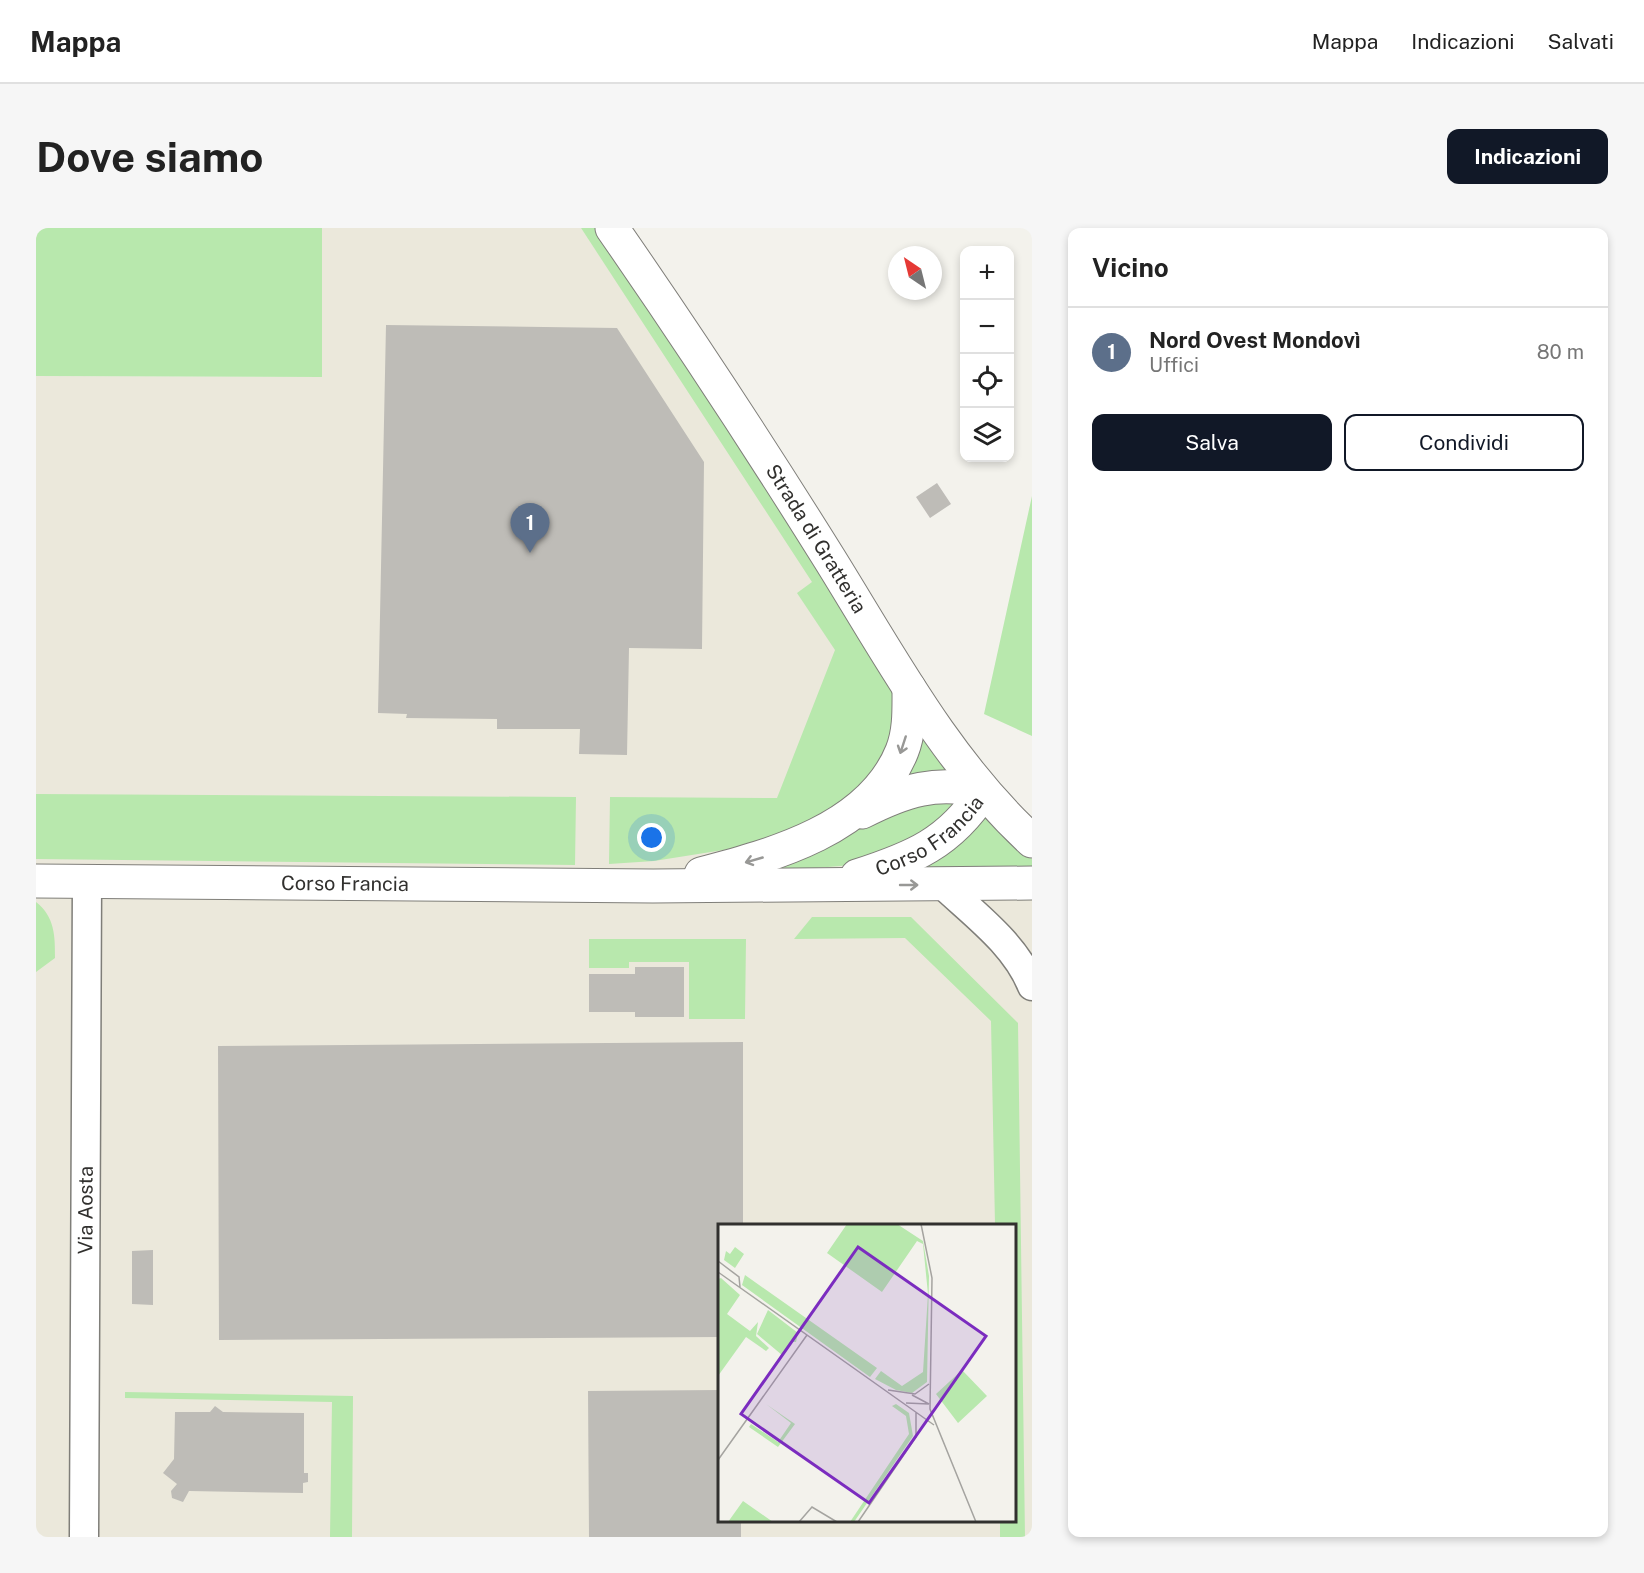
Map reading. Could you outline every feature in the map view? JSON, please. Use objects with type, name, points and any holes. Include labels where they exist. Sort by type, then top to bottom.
[{"type":"street","name":"Strada di Gratteria","points":[[612,228],[791,497],[909,688],[983,792],[1032,841]]},
{"type":"street","name":"Corso Francia","points":[[841,822],[875,791],[902,752],[909,717],[909,688]]},
{"type":"street","name":"Corso Francia","points":[[652,886],[759,859],[916,789],[950,785],[983,792],[963,818],[934,845],[910,858],[830,885]]},
{"type":"street","name":"Corso Francia","points":[[36,881],[652,886],[1032,883]]},
{"type":"street","name":"Via Aosta","points":[[84,1537],[87,882]]},
{"type":"street","points":[[944,885],[1010,949],[1025,969],[1032,986]]},
{"type":"shaded area","points":[[322,228],[581,228],[781,534],[1025,854],[1032,859],[1032,1537],[36,1537],[36,376],[322,377]]},
{"type":"green space","points":[[36,228],[322,228],[322,377],[36,376]]},
{"type":"green space","points":[[581,228],[595,228],[642,295],[892,685],[895,698],[895,726],[877,770],[821,820],[736,848],[654,861],[609,864],[610,797],[777,798],[835,650],[797,593],[812,582]]},
{"type":"green space","points":[[1032,496],[1032,736],[984,714]]},
{"type":"green space","points":[[919,728],[952,776],[893,785]]},
{"type":"green space","points":[[36,794],[576,797],[575,865],[36,859]]},
{"type":"green space","points":[[968,797],[946,821],[853,865],[741,874],[911,800]]},
{"type":"green space","points":[[983,813],[1032,859],[1032,870],[892,873]]},
{"type":"green space","points":[[36,902],[47,914],[53,927],[55,958],[36,972]]},
{"type":"green space","points":[[812,917],[911,917],[1018,1023],[1025,1537],[1000,1537],[1000,1522],[1017,1522],[1017,1224],[995,1224],[991,1021],[905,938],[794,939]]},
{"type":"green space","points":[[589,939],[746,939],[745,1019],[689,1019],[689,962],[629,962],[629,968],[589,968]]},
{"type":"green space","points":[[125,1392],[353,1396],[352,1537],[330,1537],[332,1402],[125,1398]]},
{"type":"building","points":[[386,325],[617,328],[704,462],[702,649],[629,648],[627,755],[579,754],[580,729],[497,729],[497,719],[406,718],[407,714],[378,713]]},
{"type":"building","points":[[937,483],[951,504],[930,518],[916,497]]},
{"type":"building","points":[[635,967],[684,967],[684,1017],[635,1017],[635,1012],[589,1012],[589,974],[635,974]]},
{"type":"building","points":[[743,1042],[743,1224],[718,1224],[718,1337],[219,1340],[218,1046]]},
{"type":"building","points":[[153,1250],[153,1305],[132,1304],[132,1251]]},
{"type":"building","points":[[718,1390],[718,1522],[741,1522],[741,1537],[589,1537],[588,1391]]},
{"type":"building","points":[[215,1406],[223,1412],[304,1413],[304,1473],[308,1473],[308,1482],[303,1483],[303,1493],[189,1491],[183,1502],[172,1498],[171,1491],[177,1484],[163,1473],[174,1459],[175,1412],[210,1412]]},
{"type":"place","name":"Nord Ovest Mondovì","points":[[530,553]]}]
